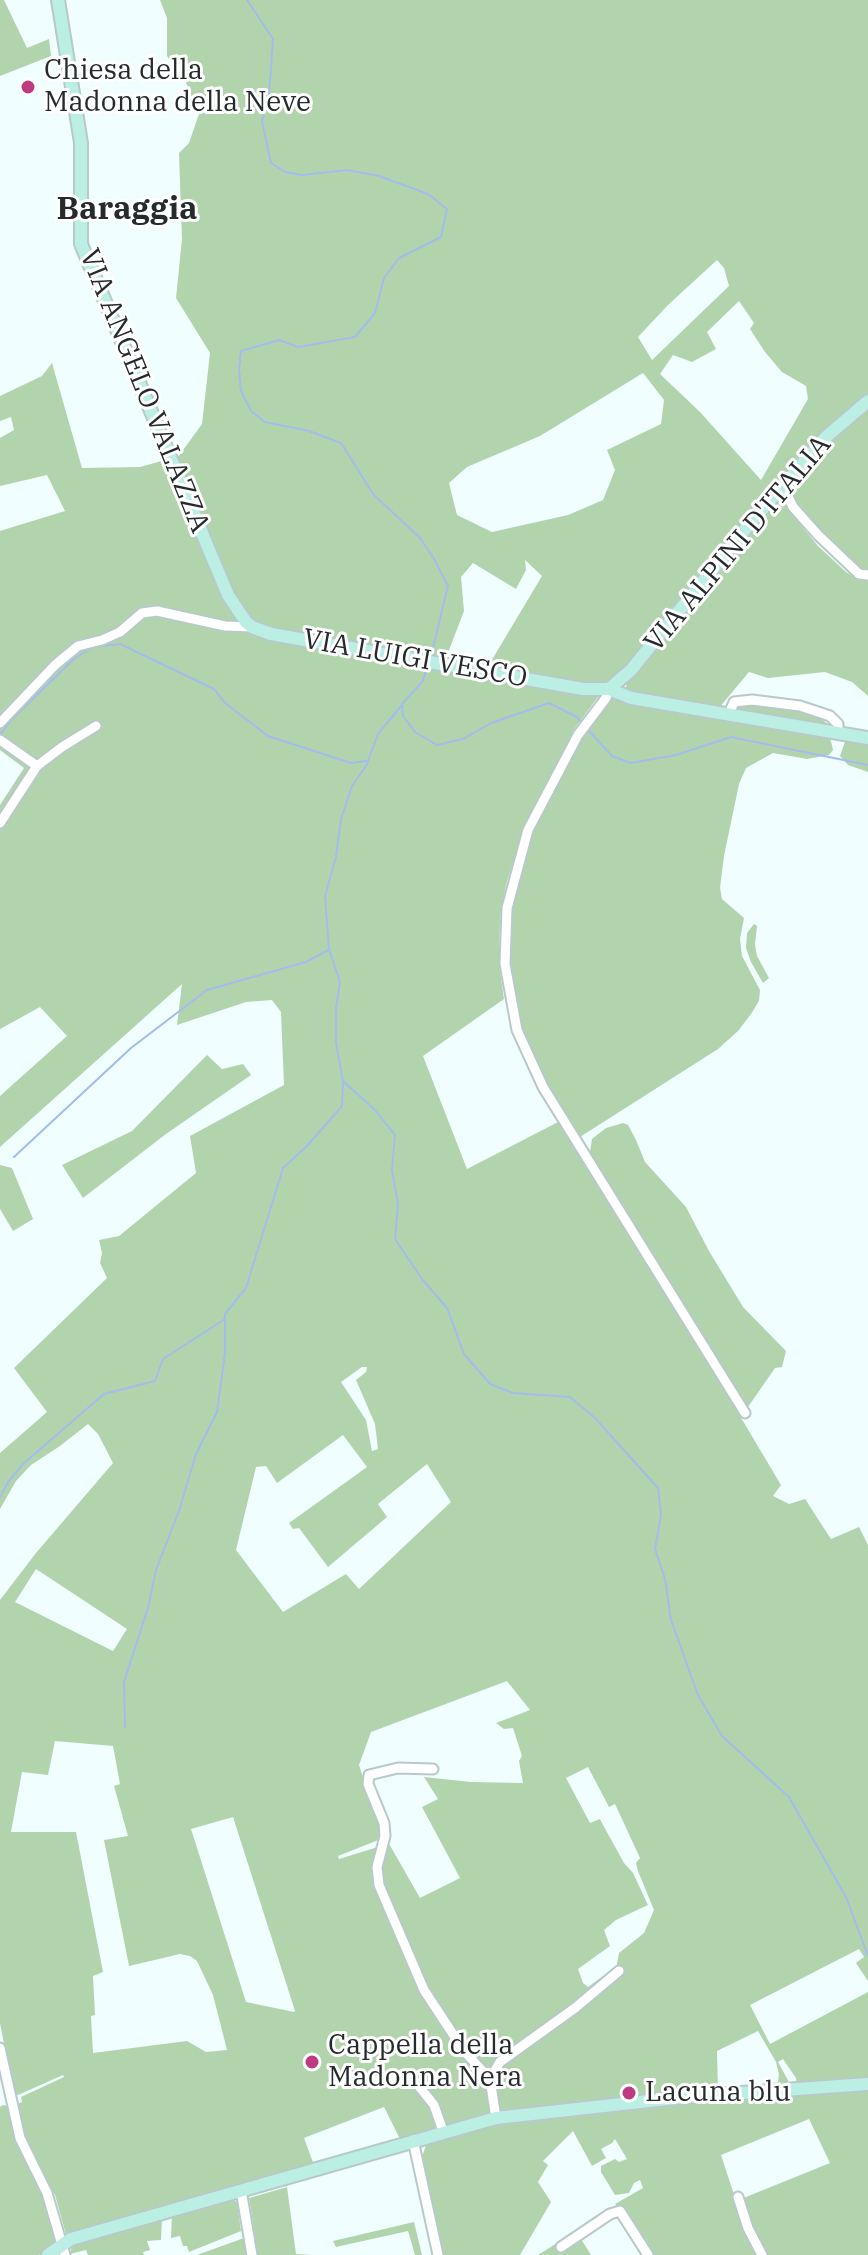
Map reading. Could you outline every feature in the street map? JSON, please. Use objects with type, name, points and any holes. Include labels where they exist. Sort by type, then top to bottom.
[{"type":"street","name":"VIA ANGELO VALAZZA","points":[[58,0],[81,143],[81,244],[228,595],[252,627]]},
{"type":"street","name":"VIA ALPINI D'ITALIA","points":[[609,689],[631,670],[826,437],[868,401]]},
{"type":"street","points":[[783,486],[793,507],[818,535],[859,574],[868,575]]},
{"type":"street","name":"VIA LUIGI VESCO","points":[[0,723],[55,665],[78,646],[120,632],[142,613],[157,611],[225,626],[252,627],[271,634],[583,689],[609,689],[631,698],[868,738]]},
{"type":"street","points":[[609,689],[606,698],[578,735],[528,830],[507,908],[505,964],[517,1030],[543,1087],[745,1413]]},
{"type":"street","points":[[729,714],[734,702],[752,700],[800,706],[830,716],[838,724],[838,733]]},
{"type":"street","points":[[0,823],[37,766],[96,726]]},
{"type":"street","points":[[1,741],[37,766]]},
{"type":"street","points":[[433,1769],[398,1768],[369,1775],[368,1784],[384,1823],[385,1836],[377,1867],[379,1885],[424,1990],[464,2051],[490,2079],[496,2118]]},
{"type":"street","points":[[490,2079],[500,2062],[575,2008],[619,1971]]},
{"type":"street","points":[[0,2048],[20,2138],[47,2193],[64,2250]]},
{"type":"street","points":[[344,2081],[413,2079],[434,2105],[443,2131]]},
{"type":"street","points":[[48,2255],[64,2250],[71,2239],[496,2118],[685,2097],[868,2084]]},
{"type":"street","points":[[413,2140],[438,2255]]},
{"type":"street","points":[[241,2190],[252,2255]]},
{"type":"street","points":[[738,2197],[748,2228],[762,2255]]},
{"type":"street","points":[[561,2247],[610,2214],[620,2211],[648,2255]]},
{"type":"green space","points":[[0,0],[4,0],[27,48],[49,39],[51,56],[0,76]]},
{"type":"green space","points":[[160,0],[868,0],[868,395],[614,682],[586,683],[487,668],[542,576],[525,560],[526,570],[516,589],[473,563],[461,577],[464,611],[446,658],[280,633],[253,622],[239,607],[174,458],[178,457],[202,424],[210,353],[176,298],[182,239],[179,153],[189,143],[199,114],[185,80],[167,56],[167,18]],"holes":[[[717,260],[724,268],[729,286],[652,360],[638,337]],[[739,301],[754,323],[750,329],[765,352],[782,372],[806,386],[808,399],[761,480],[700,412],[660,374],[673,355],[692,362],[716,349],[707,332]],[[643,373],[664,400],[661,424],[607,450],[615,470],[603,500],[568,515],[492,532],[457,515],[449,483],[467,467],[540,436]]]},
{"type":"green space","points":[[52,363],[82,468],[140,467],[165,460],[222,593],[223,602],[239,623],[186,615],[162,606],[143,609],[106,636],[100,635],[74,645],[0,718],[0,531],[65,511],[47,475],[0,486],[0,438],[14,430],[11,417],[0,421],[0,396],[42,376]]},
{"type":"green space","points":[[868,406],[868,571],[860,568],[817,530],[788,486],[834,436]]},
{"type":"green space","points":[[781,494],[787,508],[818,546],[846,572],[861,581],[868,580],[868,696],[852,682],[825,672],[768,678],[749,672],[719,708],[630,692],[626,688],[627,681]]},
{"type":"green space","points":[[144,617],[598,697],[575,728],[525,824],[506,885],[500,917],[499,964],[504,999],[423,1056],[467,1169],[560,1121],[781,1485],[773,1496],[789,1504],[805,1499],[831,1539],[859,1527],[868,1545],[868,1981],[856,1963],[864,1957],[859,1949],[750,2005],[770,2044],[868,1992],[868,2080],[797,2086],[796,2078],[783,2059],[778,2062],[791,2086],[784,2087],[783,2082],[778,2082],[776,2062],[758,2031],[717,2051],[718,2090],[497,2114],[493,2082],[495,2071],[501,2063],[623,1970],[616,1969],[619,1953],[644,1933],[654,1910],[638,1871],[636,1863],[640,1858],[615,1804],[609,1807],[588,1767],[566,1778],[590,1823],[600,1819],[624,1863],[633,1873],[648,1905],[616,1920],[604,1930],[610,1946],[578,1969],[583,1983],[588,1987],[610,1971],[612,1974],[499,2060],[489,2076],[452,2029],[417,1964],[382,1885],[379,1868],[388,1842],[420,1898],[460,1878],[422,1807],[438,1799],[424,1777],[523,1783],[519,1761],[522,1756],[513,1728],[504,1729],[496,1723],[530,1710],[507,1681],[371,1732],[359,1765],[381,1839],[338,1856],[339,1859],[378,1847],[373,1867],[386,1914],[420,1991],[456,2045],[488,2082],[491,2115],[400,2139],[384,2107],[304,2138],[314,2165],[67,2238],[55,2195],[30,2148],[16,2105],[22,2102],[21,2097],[64,2077],[14,2095],[0,2023],[0,1600],[113,1463],[98,1434],[88,1424],[31,1465],[16,1481],[0,1509],[0,1453],[47,1412],[14,1368],[107,1278],[100,1263],[102,1253],[99,1240],[119,1236],[196,1173],[190,1136],[284,1085],[281,1012],[272,1000],[246,1002],[177,1025],[182,984],[0,1147],[0,1096],[67,1036],[40,1007],[0,1029],[0,805],[24,768],[0,750],[0,728],[68,659],[83,649],[113,642]],"holes":[[[362,1367],[367,1367],[366,1372],[356,1380],[375,1424],[378,1449],[372,1451],[366,1420],[341,1382]],[[343,1435],[367,1467],[289,1523],[293,1529],[299,1528],[328,1567],[387,1517],[378,1504],[427,1464],[451,1502],[359,1589],[346,1574],[283,1612],[236,1550],[256,1467],[266,1466],[277,1483]],[[36,1569],[127,1629],[113,1651],[15,1602]],[[55,1741],[113,1746],[120,1784],[114,1786],[128,1836],[104,1840],[129,1966],[180,1954],[197,1961],[213,1995],[227,2050],[206,2052],[187,2041],[93,2053],[93,1976],[103,1972],[76,1832],[11,1832],[22,1772],[48,1775]],[[233,1817],[295,2011],[246,2002],[191,1829]]]},
{"type":"green space","points":[[612,697],[825,734],[833,750],[829,755],[807,759],[773,753],[746,768],[739,784],[720,888],[722,899],[744,918],[740,939],[742,956],[760,990],[759,1001],[751,1014],[718,1049],[580,1137],[554,1099],[519,1027],[509,968],[510,908],[532,828],[581,735]]},
{"type":"green space","points":[[741,704],[795,708],[817,716],[828,724],[827,728],[734,712]]},
{"type":"green space","points":[[846,739],[868,743],[868,772],[848,765],[840,756]]},
{"type":"green space","points":[[754,924],[757,926],[757,956],[769,978],[763,983],[746,948],[747,933]]},
{"type":"green space","points":[[207,1055],[222,1069],[243,1064],[251,1075],[166,1134],[83,1198],[62,1165],[132,1131]]},
{"type":"green space","points":[[623,1123],[628,1125],[645,1162],[686,1207],[743,1307],[786,1351],[782,1367],[775,1368],[748,1407],[590,1152],[592,1139],[606,1128]]},
{"type":"green space","points":[[0,1165],[12,1168],[33,1219],[13,1231],[0,1209]]},
{"type":"green space","points":[[868,2087],[868,2255],[651,2255],[623,2206],[615,2204],[643,2188],[640,2180],[634,2183],[629,2193],[615,2195],[601,2172],[601,2166],[615,2159],[619,2162],[627,2159],[615,2139],[601,2149],[606,2158],[592,2166],[573,2131],[543,2161],[548,2165],[538,2182],[551,2202],[520,2255],[440,2255],[421,2160],[427,2142],[496,2122]],"holes":[[[809,2119],[830,2163],[736,2201],[721,2155]]]},
{"type":"green space","points":[[8,2106],[15,2137],[47,2198],[59,2242],[39,2255],[0,2255],[0,2107]]},
{"type":"green space","points":[[287,2187],[296,2254],[312,2255],[258,2255],[249,2198]]},
{"type":"green space","points":[[229,2198],[237,2202],[241,2231],[189,2252],[180,2236],[171,2238],[172,2215]]},
{"type":"green space","points":[[162,2218],[161,2240],[147,2241],[150,2250],[143,2252],[144,2255],[88,2255],[86,2250],[70,2254],[72,2246],[80,2241]]},
{"type":"green space","points":[[414,2222],[422,2255],[415,2255],[408,2231],[336,2247],[333,2241]]},
{"type":"green space","points":[[576,2231],[591,2255],[538,2255]]},
{"type":"green space","points":[[244,2238],[247,2255],[197,2255]]},
{"type":"waterway","points":[[247,0],[273,39],[269,95],[262,121],[271,163],[285,172],[302,175],[347,170],[379,176],[428,194],[447,209],[441,237],[399,258],[384,278],[375,313],[355,337],[298,347],[279,340],[241,351],[239,369],[241,391],[251,411],[265,422],[309,431],[341,443],[373,494],[420,538],[448,586],[431,656]]},
{"type":"waterway","points":[[0,735],[11,720],[75,658],[93,647],[120,644],[214,689],[225,703],[268,736],[351,763],[366,761]]},
{"type":"waterway","points":[[427,666],[423,681],[402,704],[403,716],[415,732],[437,745],[463,739],[491,723],[549,703],[581,722]]},
{"type":"waterway","points":[[401,706],[378,734],[366,766],[352,786],[341,819],[336,857],[325,896],[329,949],[340,982],[336,1043],[343,1081],[375,1110],[395,1135],[392,1170],[398,1204],[395,1239],[422,1279],[447,1308],[464,1354],[490,1384],[513,1393],[570,1397],[595,1418],[658,1488],[661,1515],[655,1549],[665,1579],[671,1620],[698,1695],[722,1736],[789,1797],[846,1897],[868,1956]]},
{"type":"waterway","points":[[588,730],[612,756],[631,763],[676,755],[731,737],[868,765]]},
{"type":"waterway","points":[[14,1157],[131,1048],[207,990],[306,962],[328,950]]},
{"type":"waterway","points":[[125,1727],[124,1682],[148,1608],[156,1570],[179,1511],[196,1454],[217,1412],[225,1353],[225,1314],[246,1288],[283,1168],[342,1106],[343,1083]]},
{"type":"waterway","points":[[0,1497],[23,1464],[104,1394],[155,1381],[163,1359],[225,1319]]},
{"type":"place","name":"Chiesa della Madonna della Neve","points":[[28,87]]},
{"type":"place","name":"Cappella della Madonna Nera","points":[[312,2062]]},
{"type":"place","name":"Lacuna blu","points":[[629,2093]]},
{"type":"district","name":"Baraggia","points":[[127,210]]}]
